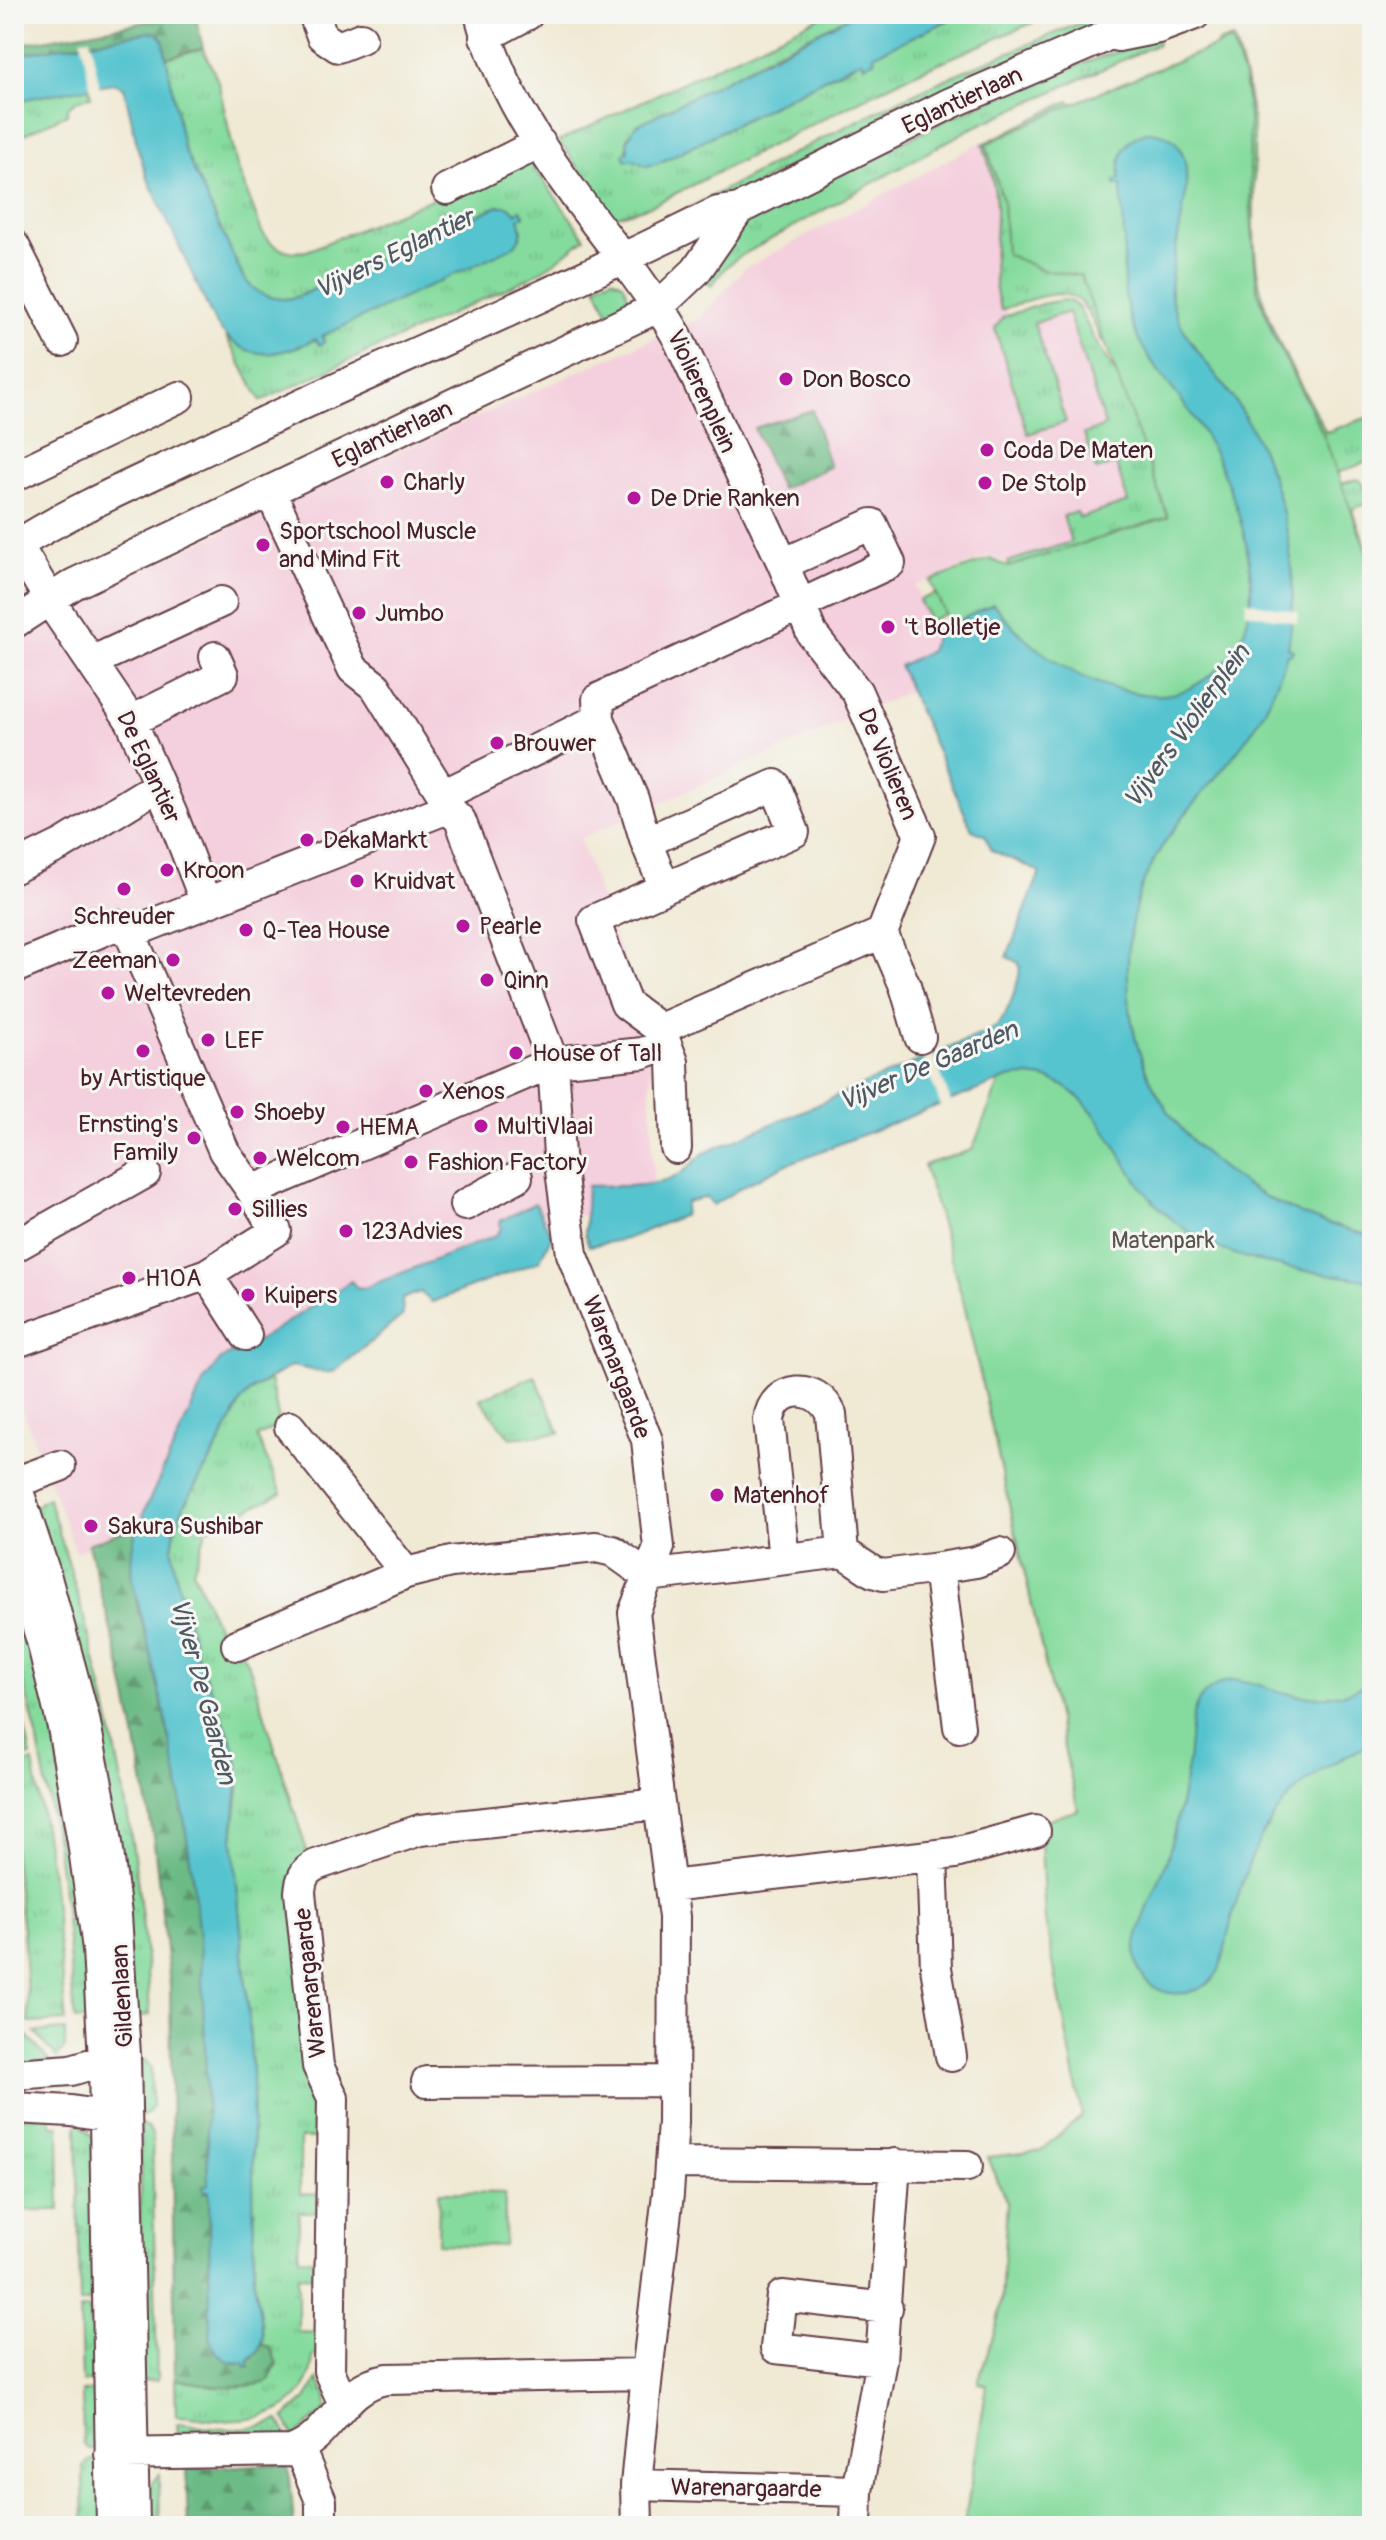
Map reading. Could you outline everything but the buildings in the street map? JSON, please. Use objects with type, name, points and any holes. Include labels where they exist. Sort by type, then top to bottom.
[{"type":"street","points":[[314,14],[322,36],[338,47],[361,38]]},
{"type":"street","points":[[483,25],[528,14]]},
{"type":"street","name":"Eglantierlaan","points":[[15,544],[241,433],[718,212],[739,209],[951,103],[1100,39],[1140,14]]},
{"type":"street","name":"Eglantierlaan","points":[[1100,39],[1158,28],[1195,14]]},
{"type":"street","name":"Violierenplein","points":[[483,25],[511,94],[540,143],[677,336],[800,605]]},
{"type":"street","points":[[447,189],[540,143]]},
{"type":"street","name":"Eglantierlaan","points":[[14,623],[74,584],[658,307],[696,271],[739,209]]},
{"type":"street","points":[[14,246],[62,341]]},
{"type":"street","points":[[14,476],[179,397]]},
{"type":"street","points":[[275,502],[353,669],[376,687],[445,802],[460,820],[553,1062],[537,1167],[465,1205]]},
{"type":"street","points":[[130,933],[445,802],[590,724],[598,699],[890,563],[872,524],[783,564]]},
{"type":"street","name":"De Eglantier","points":[[15,544],[131,721],[206,903]]},
{"type":"street","points":[[91,662],[221,602]]},
{"type":"street","name":"De Violieren","points":[[800,605],[812,634],[841,667],[857,692],[920,836],[882,933]]},
{"type":"street","points":[[131,721],[223,675],[215,657]]},
{"type":"street","points":[[590,724],[633,799],[665,888]]},
{"type":"street","points":[[14,868],[63,844],[159,785]]},
{"type":"street","points":[[646,842],[775,785],[794,832],[594,920],[626,1004],[663,1036],[673,1062],[676,1148]]},
{"type":"street","points":[[14,968],[116,925],[130,933],[224,1151],[276,1231],[207,1274],[14,1343]]},
{"type":"street","points":[[252,1191],[553,1062],[643,1053],[663,1036],[882,933],[905,986],[920,1037]]},
{"type":"street","name":"Warenargaarde","points":[[537,1167],[647,1440],[659,1547],[634,1613],[674,1917],[672,2081],[670,2163],[636,2485],[637,2526]]},
{"type":"street","points":[[14,1247],[145,1173]]},
{"type":"street","points":[[207,1274],[246,1335]]},
{"type":"street","points":[[784,1559],[769,1420],[770,1410],[776,1401],[797,1391],[819,1396],[831,1414],[843,1552]]},
{"type":"street","points":[[290,1427],[406,1573]]},
{"type":"street","points":[[14,1481],[60,1466]]},
{"type":"street","name":"Gildenlaan","points":[[14,1481],[45,1574],[84,1719],[104,1820],[119,1941],[114,2058],[121,2453],[112,2526]]},
{"type":"street","points":[[237,1645],[406,1573],[451,1562],[596,1547],[613,1551],[648,1576],[843,1552],[883,1575],[976,1562],[1000,1553]]},
{"type":"street","name":"Gildenlaan","points":[[14,1548],[56,1699],[83,1842],[114,2058]]},
{"type":"street","points":[[939,1568],[959,1727]]},
{"type":"street","name":"Warenargaarde","points":[[344,2404],[329,2371],[333,2098],[318,2066],[300,1892],[303,1876],[316,1865],[420,1830],[659,1804]]},
{"type":"street","points":[[670,1886],[955,1853],[1035,1831]]},
{"type":"street","points":[[932,1856],[936,1968],[951,2056]]},
{"type":"street","points":[[14,2074],[71,2070],[114,2058]]},
{"type":"street","points":[[427,2082],[672,2081]]},
{"type":"street","points":[[14,2108],[71,2111],[116,2118]]},
{"type":"street","points":[[670,2163],[967,2166]]},
{"type":"street","name":"Warenargaarde","points":[[856,2526],[857,2491],[881,2360],[887,2308],[895,2164]]},
{"type":"street","points":[[881,2360],[776,2348],[782,2296],[887,2308]]},
{"type":"street","points":[[121,2453],[283,2452],[299,2448],[319,2433],[365,2385],[387,2379],[647,2374]]},
{"type":"street","points":[[299,2448],[321,2501],[321,2526]]},
{"type":"street","name":"Gildenlaan","points":[[121,2453],[134,2526]]},
{"type":"street","name":"Warenargaarde","points":[[636,2485],[857,2491]]},
{"type":"shaded area","points":[[985,140],[999,202],[1007,320],[1071,303],[1156,515],[1009,563],[988,556],[915,586],[955,671],[580,839],[649,1033],[654,1207],[533,1221],[231,1374],[152,1525],[76,1552],[14,1386],[14,642],[61,610],[268,509],[700,318],[744,269]]},
{"type":"green space","points":[[195,14],[203,48],[166,58],[161,38],[150,32],[14,55],[14,45]]},
{"type":"green space","points":[[826,14],[854,14],[769,56],[628,136],[626,160],[632,158],[657,164],[862,60],[864,65],[873,55],[962,14],[1053,14],[902,79],[653,205],[614,217],[559,141]]},
{"type":"green space","points":[[1102,14],[1120,14],[965,80],[807,157],[680,225],[676,215],[889,105]]},
{"type":"green space","points":[[1156,38],[1158,44],[970,129],[737,258],[711,286],[704,276],[743,226],[756,215],[950,118],[1041,78]]},
{"type":"green space","points":[[1233,38],[1243,70],[1253,127],[1254,227],[1257,267],[1265,306],[1288,361],[1326,432],[1372,416],[1372,460],[1332,475],[1258,341],[1226,74],[1217,43]]},
{"type":"green space","name":"Matenpark","points":[[1231,41],[1244,78],[1249,114],[1251,212],[1257,289],[1273,335],[1323,434],[1372,567],[1372,2526],[964,2526],[987,2385],[978,2383],[1001,2303],[1007,2203],[988,2157],[1040,2151],[1082,2116],[1045,1920],[1040,1822],[1078,1810],[964,1304],[924,1165],[972,1150],[1074,896],[930,581],[990,559],[1008,567],[1168,517],[1081,276],[1043,270],[1006,254],[1003,201],[986,144],[1107,89]]},
{"type":"green space","points":[[203,48],[218,81],[237,166],[262,232],[281,249],[307,251],[528,159],[585,238],[529,278],[261,401],[226,337],[260,353],[281,352],[316,339],[319,344],[324,342],[322,336],[520,238],[519,219],[524,215],[521,211],[516,214],[508,206],[498,206],[297,297],[281,299],[260,293],[243,277],[188,161],[179,133],[166,58]]},
{"type":"green space","points":[[89,87],[91,97],[80,99],[68,107],[67,114],[14,139],[14,101]]},
{"type":"green space","points":[[1069,101],[1130,140],[1134,328],[1103,343],[1088,312],[1073,297],[1042,296],[1001,310],[995,284],[995,197],[983,144]]},
{"type":"green space","points":[[612,278],[623,283],[631,303],[611,319],[596,285]]},
{"type":"green space","points":[[1063,300],[1079,308],[1199,518],[1011,569],[1007,562],[1071,542],[1063,516],[1077,512],[1080,518],[1128,502],[1116,464],[1096,470],[1084,434],[1105,426],[1068,312],[1034,323],[1066,422],[1028,434],[995,329],[1003,317]]},
{"type":"green space","points":[[812,410],[830,467],[781,489],[754,428]]},
{"type":"green space","points":[[1356,479],[1362,482],[1370,502],[1352,509],[1372,561],[1372,628],[1333,487]]},
{"type":"green space","points":[[973,579],[1005,586],[929,621],[919,600]]},
{"type":"green space","points":[[535,1376],[560,1433],[510,1438],[480,1399]]},
{"type":"green space","points":[[270,1379],[280,1425],[257,1437],[282,1493],[207,1529],[193,1571],[219,1631],[236,1654],[242,1652],[251,1671],[309,1858],[312,2066],[325,2138],[300,2138],[300,2194],[325,2194],[324,2212],[299,2212],[299,2258],[325,2259],[324,2277],[298,2276],[298,2332],[320,2333],[321,2355],[313,2356],[310,2375],[303,2390],[280,2410],[249,2419],[214,2420],[176,2416],[175,2379],[219,2387],[270,2348],[262,2344],[254,2279],[252,2070],[233,1840],[239,1790],[238,1765],[233,1744],[198,1658],[174,1569],[172,1548],[182,1509],[241,1401]]},
{"type":"green space","points":[[48,1498],[86,1626],[116,1754],[138,1883],[150,2015],[130,2017],[33,1509]]},
{"type":"green space","points":[[138,1526],[133,1543],[133,1579],[173,1754],[188,1840],[198,1928],[207,2100],[208,2185],[203,2186],[204,2191],[209,2191],[232,2363],[250,2359],[262,2344],[270,2348],[277,2363],[268,2382],[256,2385],[222,2386],[175,2379],[170,1986],[154,1842],[135,1735],[88,1544]]},
{"type":"green space","points":[[14,1568],[46,1679],[96,2019],[75,2020],[54,1827],[36,1732],[14,1646]]},
{"type":"green space","points":[[14,1679],[31,1756],[14,1760]]},
{"type":"green space","points":[[33,1762],[52,1876],[66,2021],[29,2023],[23,1930],[14,1859],[14,1766]]},
{"type":"green space","points":[[22,2030],[49,2061],[14,2064],[14,2034]]},
{"type":"green space","points":[[65,2030],[65,2047],[57,2058],[35,2032]]},
{"type":"green space","points":[[132,2060],[145,2060],[151,2068],[152,2107],[143,2116],[133,2116]]},
{"type":"green space","points":[[14,2116],[51,2117],[51,2126],[59,2126],[60,2210],[14,2210]]},
{"type":"green space","points":[[80,2123],[94,2138],[102,2298],[89,2298],[89,2303],[80,2303],[77,2125]]},
{"type":"green space","points":[[141,2124],[148,2127],[152,2134],[157,2380],[138,2381]]},
{"type":"green space","points":[[439,2192],[505,2193],[504,2246],[438,2244]]},
{"type":"green space","points":[[80,2309],[89,2309],[89,2324],[97,2324],[104,2382],[82,2382]]},
{"type":"green space","points":[[318,2379],[327,2398],[326,2410],[294,2437],[284,2418],[306,2399]]},
{"type":"green space","points":[[82,2391],[104,2391],[105,2449],[88,2449],[83,2444]]},
{"type":"green space","points":[[279,2420],[288,2438],[178,2438],[177,2423],[236,2429],[263,2426]]},
{"type":"green space","points":[[90,2460],[105,2460],[106,2526],[84,2526],[83,2466]]},
{"type":"green space","points":[[286,2465],[290,2478],[294,2526],[188,2526],[186,2469]]},
{"type":"green space","points":[[159,2474],[160,2526],[140,2526],[146,2490]]},
{"type":"water","points":[[854,14],[962,14],[873,55],[875,60],[865,65],[861,60],[657,164],[646,166],[631,159],[626,161],[623,154],[628,151],[627,142],[635,126]]},
{"type":"water","points":[[157,33],[163,39],[183,147],[243,277],[260,293],[281,299],[297,297],[498,206],[508,206],[516,213],[521,210],[524,216],[519,219],[519,239],[511,248],[322,336],[324,342],[319,345],[316,339],[287,350],[261,353],[238,345],[215,323],[147,177],[124,87],[113,83],[14,101],[14,55]]},
{"type":"water","points":[[1147,132],[1170,138],[1182,153],[1186,175],[1185,201],[1174,257],[1172,301],[1190,340],[1250,426],[1275,486],[1290,551],[1292,616],[1288,648],[1293,650],[1287,654],[1258,722],[1173,830],[1145,879],[1132,920],[1129,949],[1133,1029],[1148,1075],[1171,1115],[1201,1150],[1237,1180],[1279,1204],[1372,1236],[1372,1281],[1252,1259],[1229,1252],[1186,1230],[1147,1194],[1090,1109],[1074,1093],[1056,1082],[1034,1077],[1008,1078],[785,1165],[713,1205],[707,1197],[686,1202],[684,1215],[626,1239],[589,1246],[585,1235],[587,1186],[635,1186],[670,1179],[704,1153],[984,1033],[997,1026],[1005,1014],[1020,969],[1019,963],[1007,957],[1040,872],[991,850],[985,835],[972,830],[899,666],[930,651],[937,631],[993,604],[1031,643],[1060,665],[1092,681],[1142,694],[1169,694],[1195,686],[1221,666],[1239,642],[1249,614],[1251,582],[1239,515],[1201,429],[1140,343],[1127,306],[1121,185],[1115,185],[1115,180],[1120,179],[1121,156],[1127,144]]},
{"type":"water","name":"Vijver De Gaarden","points":[[535,1203],[552,1236],[539,1261],[432,1302],[420,1292],[402,1299],[403,1315],[335,1371],[327,1373],[291,1366],[254,1388],[241,1401],[184,1505],[175,1529],[172,1548],[175,1572],[198,1658],[233,1744],[239,1773],[233,1840],[252,2070],[254,2279],[263,2336],[259,2350],[248,2361],[250,2366],[246,2367],[244,2362],[222,2358],[210,2338],[209,2191],[204,2191],[203,2185],[208,2185],[206,2075],[198,1928],[176,1773],[132,1580],[134,1539],[138,1526],[146,1523],[143,1514],[204,1381],[221,1359],[235,1351],[242,1351],[351,1281],[356,1287],[364,1288],[495,1236],[501,1229],[500,1221]]},
{"type":"water","points":[[1234,1680],[1314,1697],[1350,1691],[1372,1681],[1372,1744],[1317,1773],[1296,1790],[1279,1810],[1265,1831],[1242,1883],[1217,1974],[1194,1991],[1168,1992],[1156,1988],[1138,1969],[1136,1944],[1171,1844],[1186,1773],[1194,1712],[1207,1692]]},
{"type":"pier","points":[[90,38],[100,89],[91,91],[81,39]]},
{"type":"pier","points":[[1246,601],[1298,612],[1297,623],[1246,612]]},
{"type":"pier","points":[[932,1050],[952,1105],[942,1109],[922,1055]]},
{"type":"place","name":"Don Bosco","points":[[786,379]]},
{"type":"place","name":"Coda De Maten","points":[[987,450]]},
{"type":"place","name":"Charly","points":[[387,482]]},
{"type":"place","name":"De Stolp","points":[[985,483]]},
{"type":"place","name":"De Drie Ranken","points":[[634,498]]},
{"type":"place","name":"Sportschool Muscle and Mind Fit","points":[[263,545]]},
{"type":"place","name":"Jumbo","points":[[359,613]]},
{"type":"place","name":"'t Bolletje","points":[[888,627]]},
{"type":"place","name":"Brouwer","points":[[497,743]]},
{"type":"place","name":"DekaMarkt","points":[[307,840]]},
{"type":"place","name":"Kroon","points":[[167,870]]},
{"type":"place","name":"Kruidvat","points":[[357,881]]},
{"type":"place","name":"Schreuder","points":[[124,889]]},
{"type":"place","name":"Pearle","points":[[463,926]]},
{"type":"place","name":"Q-Tea House","points":[[246,930]]},
{"type":"place","name":"Zeeman","points":[[173,960]]},
{"type":"place","name":"Qinn","points":[[487,980]]},
{"type":"place","name":"Weltevreden","points":[[108,993]]},
{"type":"place","name":"LEF","points":[[208,1040]]},
{"type":"place","name":"by Artistique","points":[[143,1051]]},
{"type":"place","name":"House of Tall","points":[[516,1053]]},
{"type":"place","name":"Xenos","points":[[426,1091]]},
{"type":"place","name":"Shoeby","points":[[237,1112]]},
{"type":"place","name":"MultiVlaai","points":[[481,1126]]},
{"type":"place","name":"HEMA","points":[[343,1127]]},
{"type":"place","name":"Ernsting's Family","points":[[194,1138]]},
{"type":"place","name":"Welcom","points":[[260,1158]]},
{"type":"place","name":"Fashion Factory","points":[[411,1162]]},
{"type":"place","name":"Sillies","points":[[235,1209]]},
{"type":"place","name":"123Advies","points":[[346,1231]]},
{"type":"place","name":"H10A","points":[[129,1278]]},
{"type":"place","name":"Kuipers","points":[[248,1295]]},
{"type":"place","name":"Matenhof","points":[[717,1495]]},
{"type":"place","name":"Sakura Sushibar","points":[[91,1526]]},
{"type":"water label","name":"Vijvers Eglantier","points":[[394,253]]},
{"type":"water label","name":"Vijvers Violierplein","points":[[1186,726]]}]
